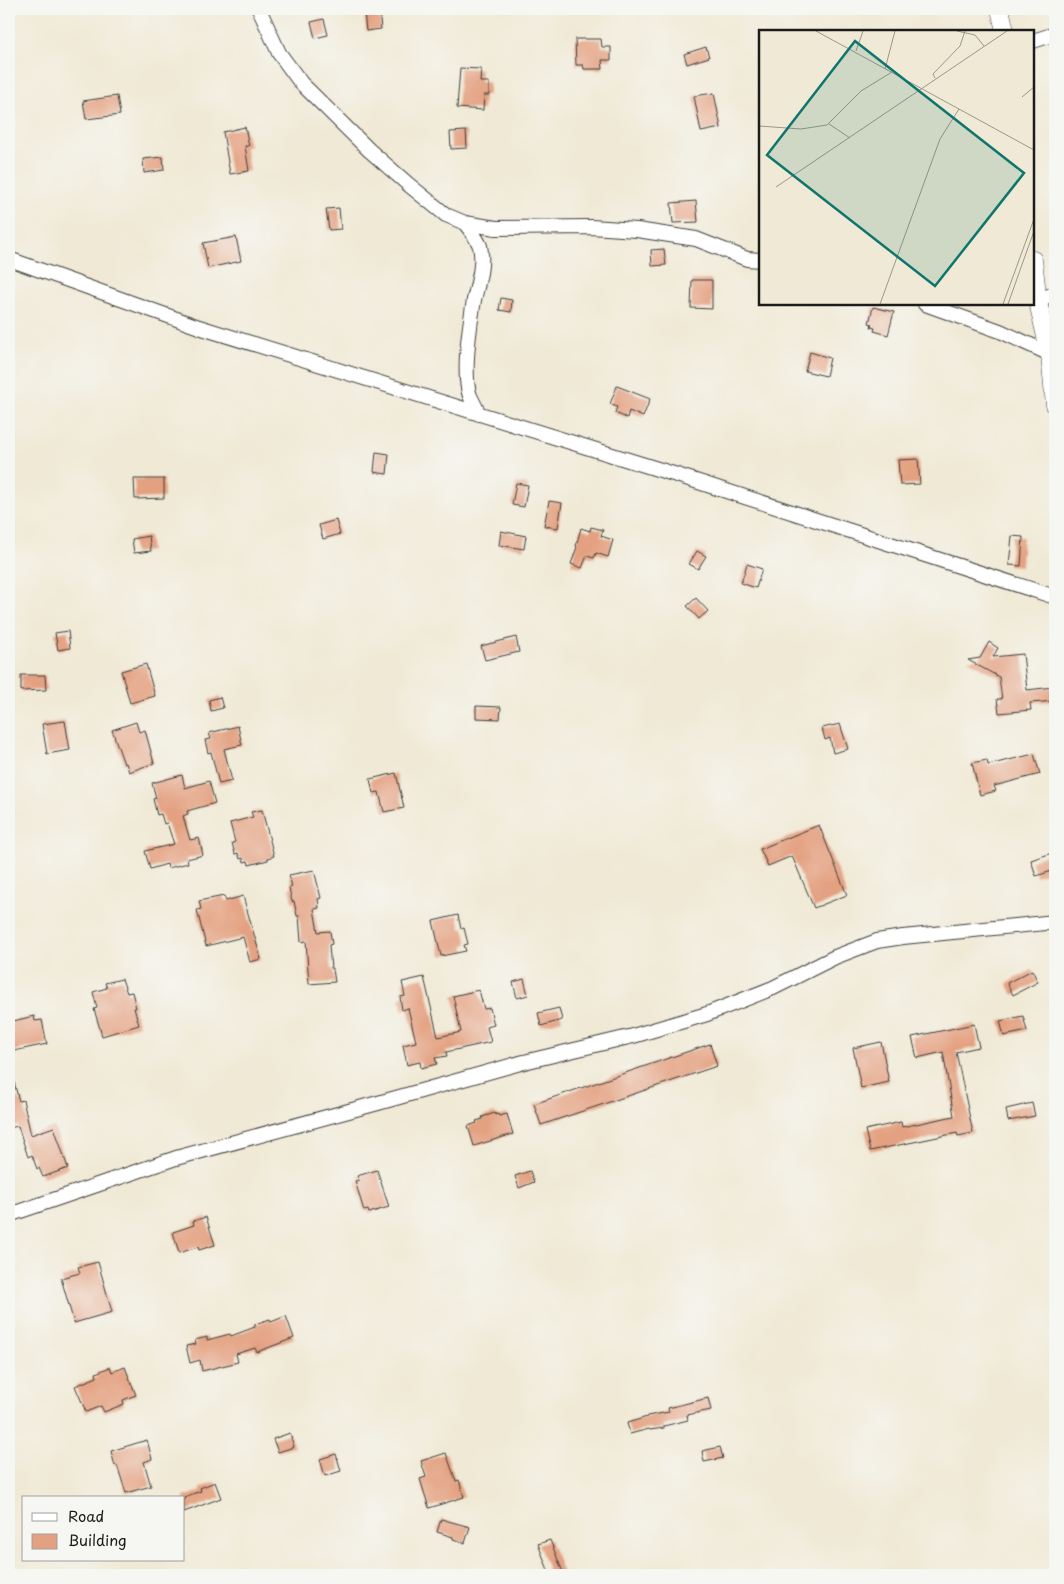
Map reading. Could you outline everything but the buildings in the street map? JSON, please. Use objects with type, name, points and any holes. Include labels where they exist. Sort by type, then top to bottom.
[{"type":"main road","points":[[1000,9],[1005,30]]},
{"type":"main road","points":[[1034,268],[1038,302],[1050,354],[1055,405]]},
{"type":"street","points":[[259,9],[279,53],[301,83],[369,150],[446,215],[465,223],[496,228],[591,227],[637,230],[696,239],[747,259],[759,260]]},
{"type":"street","points":[[1034,41],[1055,34]]},
{"type":"street","points":[[465,223],[480,246],[481,266],[473,309],[467,366],[467,383],[470,395],[479,414]]},
{"type":"street","points":[[9,259],[199,327],[690,479],[1055,598]]},
{"type":"street","points":[[1038,302],[1055,293]]},
{"type":"street","points":[[928,305],[1009,335],[1050,354]]},
{"type":"street","points":[[9,1215],[176,1158],[378,1104],[524,1062],[633,1036],[707,1014],[772,988],[835,957],[876,941],[1055,922]]}]
